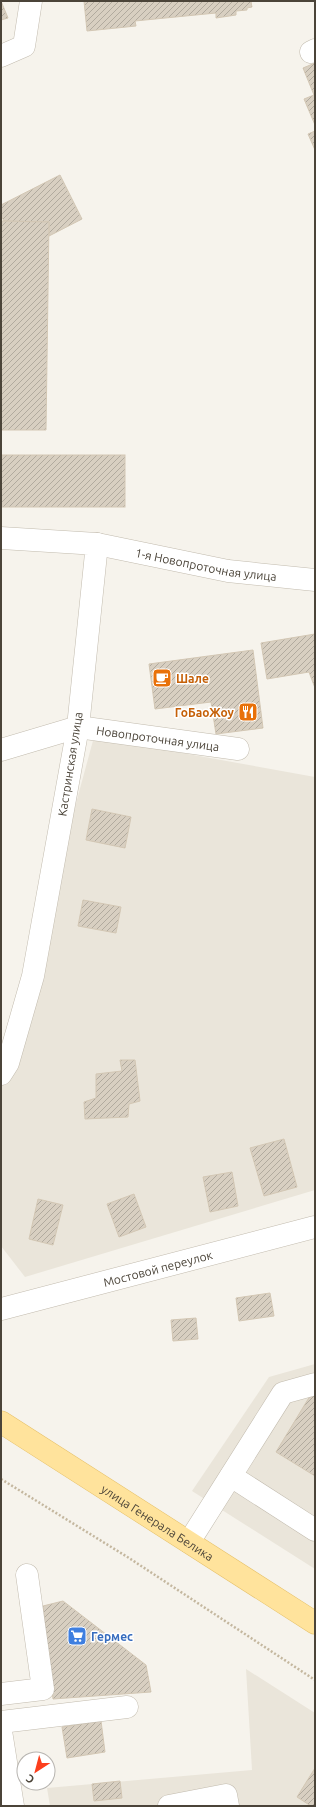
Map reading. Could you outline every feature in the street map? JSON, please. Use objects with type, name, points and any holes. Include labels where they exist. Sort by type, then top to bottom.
[{"type":"main road","name":"улица Генерала Белика","points":[[1,1422],[315,1623]]},
{"type":"street","points":[[1,56],[24,46],[31,1]]},
{"type":"street","points":[[1,538],[97,544]]},
{"type":"street","name":"1-я Новопроточная улица","points":[[97,544],[228,571],[315,580]]},
{"type":"street","name":"Кастринская улица","points":[[1,1074],[8,1063],[33,976],[78,727],[97,544]]},
{"type":"street","points":[[1,750],[78,727]]},
{"type":"street","name":"Новопроточная улица","points":[[78,727],[238,749]]},
{"type":"street","name":"Мостовой переулок","points":[[1,1309],[315,1227]]},
{"type":"street","points":[[189,1542],[283,1393],[315,1384]]},
{"type":"street","points":[[231,1476],[315,1530]]},
{"type":"street","points":[[1,1694],[43,1688],[27,1575]]},
{"type":"street","points":[[1,1722],[127,1707]]},
{"type":"street","points":[[1,1731],[12,1806]]},
{"type":"street","points":[[169,1806],[226,1795],[228,1806]]},
{"type":"path","points":[[1,1479],[129,1558],[315,1680]]},
{"type":"shaded area","points":[[94,737],[315,777],[315,1190],[25,1277],[1,1246],[1,1079]]},
{"type":"shaded area","points":[[315,1364],[315,1569],[192,1491],[269,1377]]},
{"type":"shaded area","points":[[246,1669],[315,1713],[315,1806],[50,1806],[48,1791],[56,1791],[56,1787],[252,1770]]},
{"type":"building","points":[[1,1],[8,18],[1,20]]},
{"type":"building","points":[[84,1],[254,1],[251,2],[252,7],[247,8],[247,10],[236,11],[236,15],[216,18],[216,13],[135,21],[136,26],[87,31]]},
{"type":"building","points":[[315,63],[315,125],[304,99],[314,95],[303,68]]},
{"type":"building","points":[[315,131],[315,150],[308,134]]},
{"type":"building","points":[[60,175],[82,219],[49,236],[49,222],[4,221],[1,216],[1,205]]},
{"type":"building","points":[[1,221],[49,222],[46,430],[1,430]]},
{"type":"building","points":[[1,455],[125,455],[125,507],[1,507]]},
{"type":"building","points":[[315,634],[315,688],[309,672],[267,679],[261,643]]},
{"type":"building","points":[[253,650],[263,728],[216,734],[211,702],[155,709],[149,664]]},
{"type":"building","points":[[92,809],[131,817],[125,848],[86,840]]},
{"type":"building","points":[[83,900],[121,907],[116,933],[78,926]]},
{"type":"building","points":[[120,1060],[135,1060],[140,1101],[129,1104],[128,1117],[85,1119],[84,1102],[96,1098],[96,1074],[122,1071]]},
{"type":"building","points":[[284,1139],[297,1187],[264,1196],[250,1148]]},
{"type":"building","points":[[232,1172],[238,1206],[210,1212],[203,1177]]},
{"type":"building","points":[[134,1194],[146,1227],[119,1237],[107,1204]]},
{"type":"building","points":[[38,1199],[63,1205],[53,1245],[29,1239]]},
{"type":"building","points":[[270,1293],[274,1316],[239,1321],[236,1298]]},
{"type":"building","points":[[196,1318],[198,1339],[173,1341],[171,1320]]},
{"type":"building","points":[[313,1391],[315,1392],[315,1476],[276,1452]]},
{"type":"building","name":"Гермес","points":[[63,1601],[146,1665],[151,1692],[53,1699],[43,1606]]},
{"type":"building","points":[[101,1721],[105,1752],[67,1758],[62,1727]]},
{"type":"building","points":[[315,1768],[315,1806],[311,1806],[297,1797]]},
{"type":"building","points":[[120,1781],[122,1798],[94,1801],[92,1784]]},
{"type":"place","name":"Шале","points":[[162,678]]},
{"type":"place","name":"ГоБаоЖоу","points":[[248,712]]},
{"type":"place","name":"Гермес","points":[[77,1636]]}]
